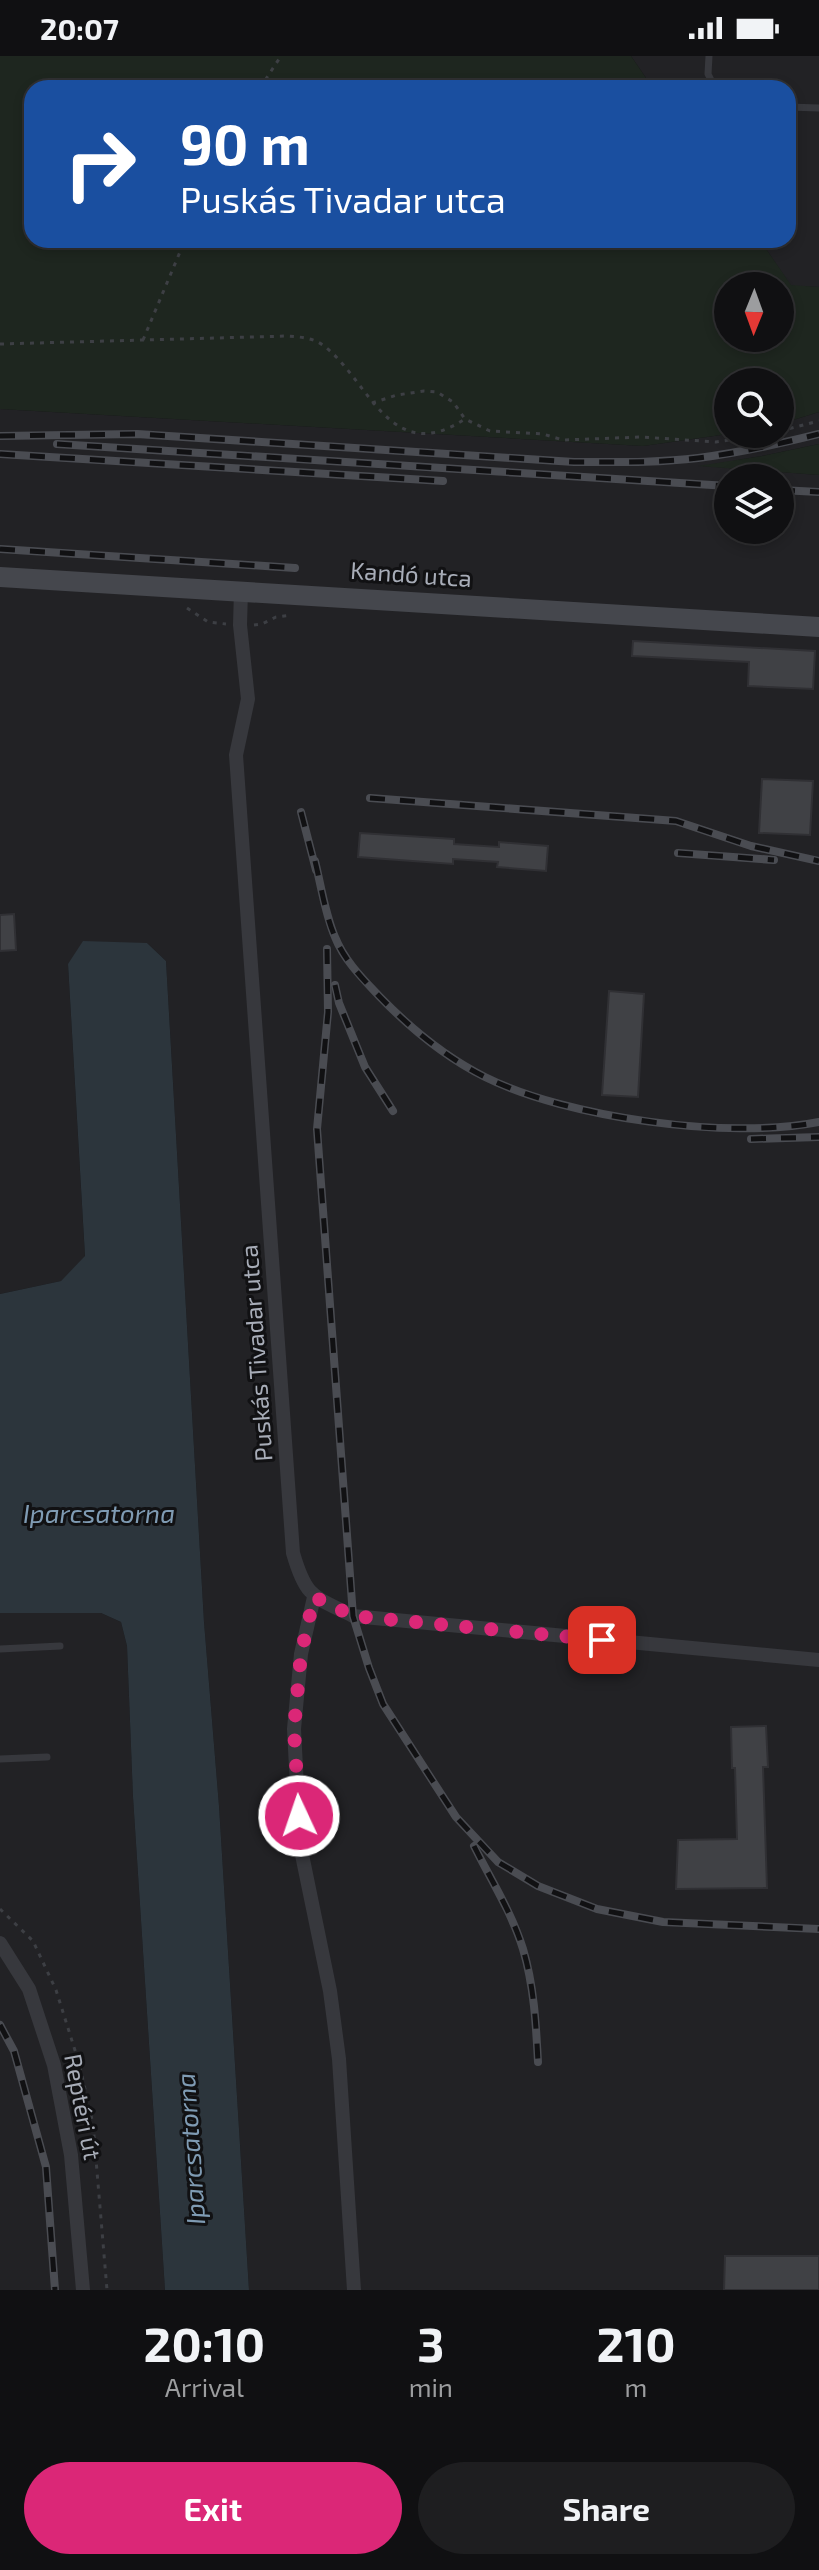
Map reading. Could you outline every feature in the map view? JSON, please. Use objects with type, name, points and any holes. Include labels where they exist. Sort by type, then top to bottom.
[{"type":"street","name":"Kandó utca","points":[[0,577],[819,627]]},
{"type":"street","name":"Puskás Tivadar utca","points":[[241,591],[240,625],[248,699],[236,755],[293,1553],[301,1582],[314,1597]]},
{"type":"street","points":[[354,2290],[339,2059],[330,1991],[300,1845],[294,1729],[301,1654],[314,1597],[353,1616],[819,1660]]},
{"type":"street","name":"Reptéri út","points":[[0,1943],[29,1989],[54,2065],[71,2155],[83,2290]]},
{"type":"lane","points":[[709,56],[708,74],[711,80]]},
{"type":"lane","points":[[796,107],[819,108]]},
{"type":"lane","points":[[0,1649],[60,1646]]},
{"type":"lane","points":[[0,1759],[47,1757]]},
{"type":"path","points":[[265,80],[281,56]]},
{"type":"path","points":[[143,340],[182,248]]},
{"type":"path","points":[[0,344],[306,338],[323,345],[387,419],[405,429],[420,434],[449,427],[465,419]]},
{"type":"path","points":[[372,403],[397,395],[437,392],[453,402],[465,419],[490,431],[543,434],[563,440],[642,437],[714,442]]},
{"type":"path","points":[[794,427],[819,421]]},
{"type":"shaded area","points":[[0,56],[631,56],[646,78],[643,80],[24,80],[24,248],[766,248],[782,272],[714,272],[714,352],[794,352],[794,285],[819,287],[819,412],[794,420],[794,368],[714,368],[714,436],[643,446],[0,409]]},
{"type":"shaded area","points":[[631,56],[819,56],[819,287],[794,286],[794,272],[782,272],[765,248],[796,248],[796,80],[643,80],[646,78]]},
{"type":"shaded area","points":[[0,409],[643,446],[714,436],[714,448],[794,448],[794,420],[819,412],[819,444],[703,466],[714,467],[714,544],[794,544],[794,473],[819,475],[819,2290],[249,2290],[219,1806],[204,1622],[166,961],[147,943],[68,964],[85,1257],[61,1281],[0,1294]]},
{"type":"shaded area","points":[[819,444],[819,475],[794,473],[794,464],[698,466]]},
{"type":"shaded area","points":[[0,1613],[101,1613],[121,1622],[127,1646],[133,1797],[165,2290],[0,2290]]},
{"type":"water","name":"Iparcsatorna","points":[[83,941],[147,943],[166,961],[204,1622],[219,1806],[249,2290],[165,2290],[133,1797],[127,1646],[121,1622],[101,1613],[0,1613],[0,1294],[61,1281],[85,1256],[68,964]]},
{"type":"building","points":[[633,641],[815,651],[813,689],[748,686],[749,662],[632,656]]},
{"type":"building","points":[[762,779],[813,781],[810,835],[759,833]]},
{"type":"building","points":[[360,833],[454,839],[454,844],[499,847],[499,842],[548,846],[546,871],[497,867],[498,862],[453,859],[453,864],[358,857]]},
{"type":"building","points":[[14,914],[16,950],[0,951],[0,915]]},
{"type":"building","points":[[609,991],[644,994],[638,1097],[602,1095]]},
{"type":"building","points":[[766,1726],[768,1767],[763,1767],[767,1888],[676,1889],[678,1840],[737,1839],[731,1727]]},
{"type":"building","points":[[725,2256],[819,2256],[819,2290],[724,2290]]},
{"type":"railway","points":[[0,436],[137,434],[574,462],[621,462],[713,456],[819,434]]},
{"type":"railway","points":[[57,444],[714,485]]},
{"type":"railway","points":[[0,454],[443,481]]},
{"type":"railway","points":[[794,491],[819,492]]},
{"type":"railway","points":[[0,549],[295,568]]},
{"type":"railway","points":[[370,798],[676,821],[751,846],[819,861]]},
{"type":"railway","points":[[301,812],[316,870]]},
{"type":"railway","points":[[678,853],[774,860]]},
{"type":"railway","points":[[315,861],[332,928],[343,953],[354,968],[415,1030],[485,1077],[559,1104],[649,1122],[740,1128],[819,1122]]},
{"type":"railway","points":[[327,949],[328,1012],[317,1129],[353,1616],[383,1704],[456,1817],[498,1862],[538,1886],[597,1909],[663,1922],[819,1929]]},
{"type":"railway","points":[[335,985],[339,1003],[365,1067],[393,1111]]},
{"type":"railway","points":[[751,1139],[819,1137]]},
{"type":"railway","points":[[474,1846],[523,1949],[532,1991],[538,2062]]},
{"type":"railway","points":[[0,2025],[14,2051],[46,2167],[55,2290]]},
{"type":"route","points":[[299,1816],[294,1729],[301,1654],[314,1597],[353,1616],[602,1640]]}]
